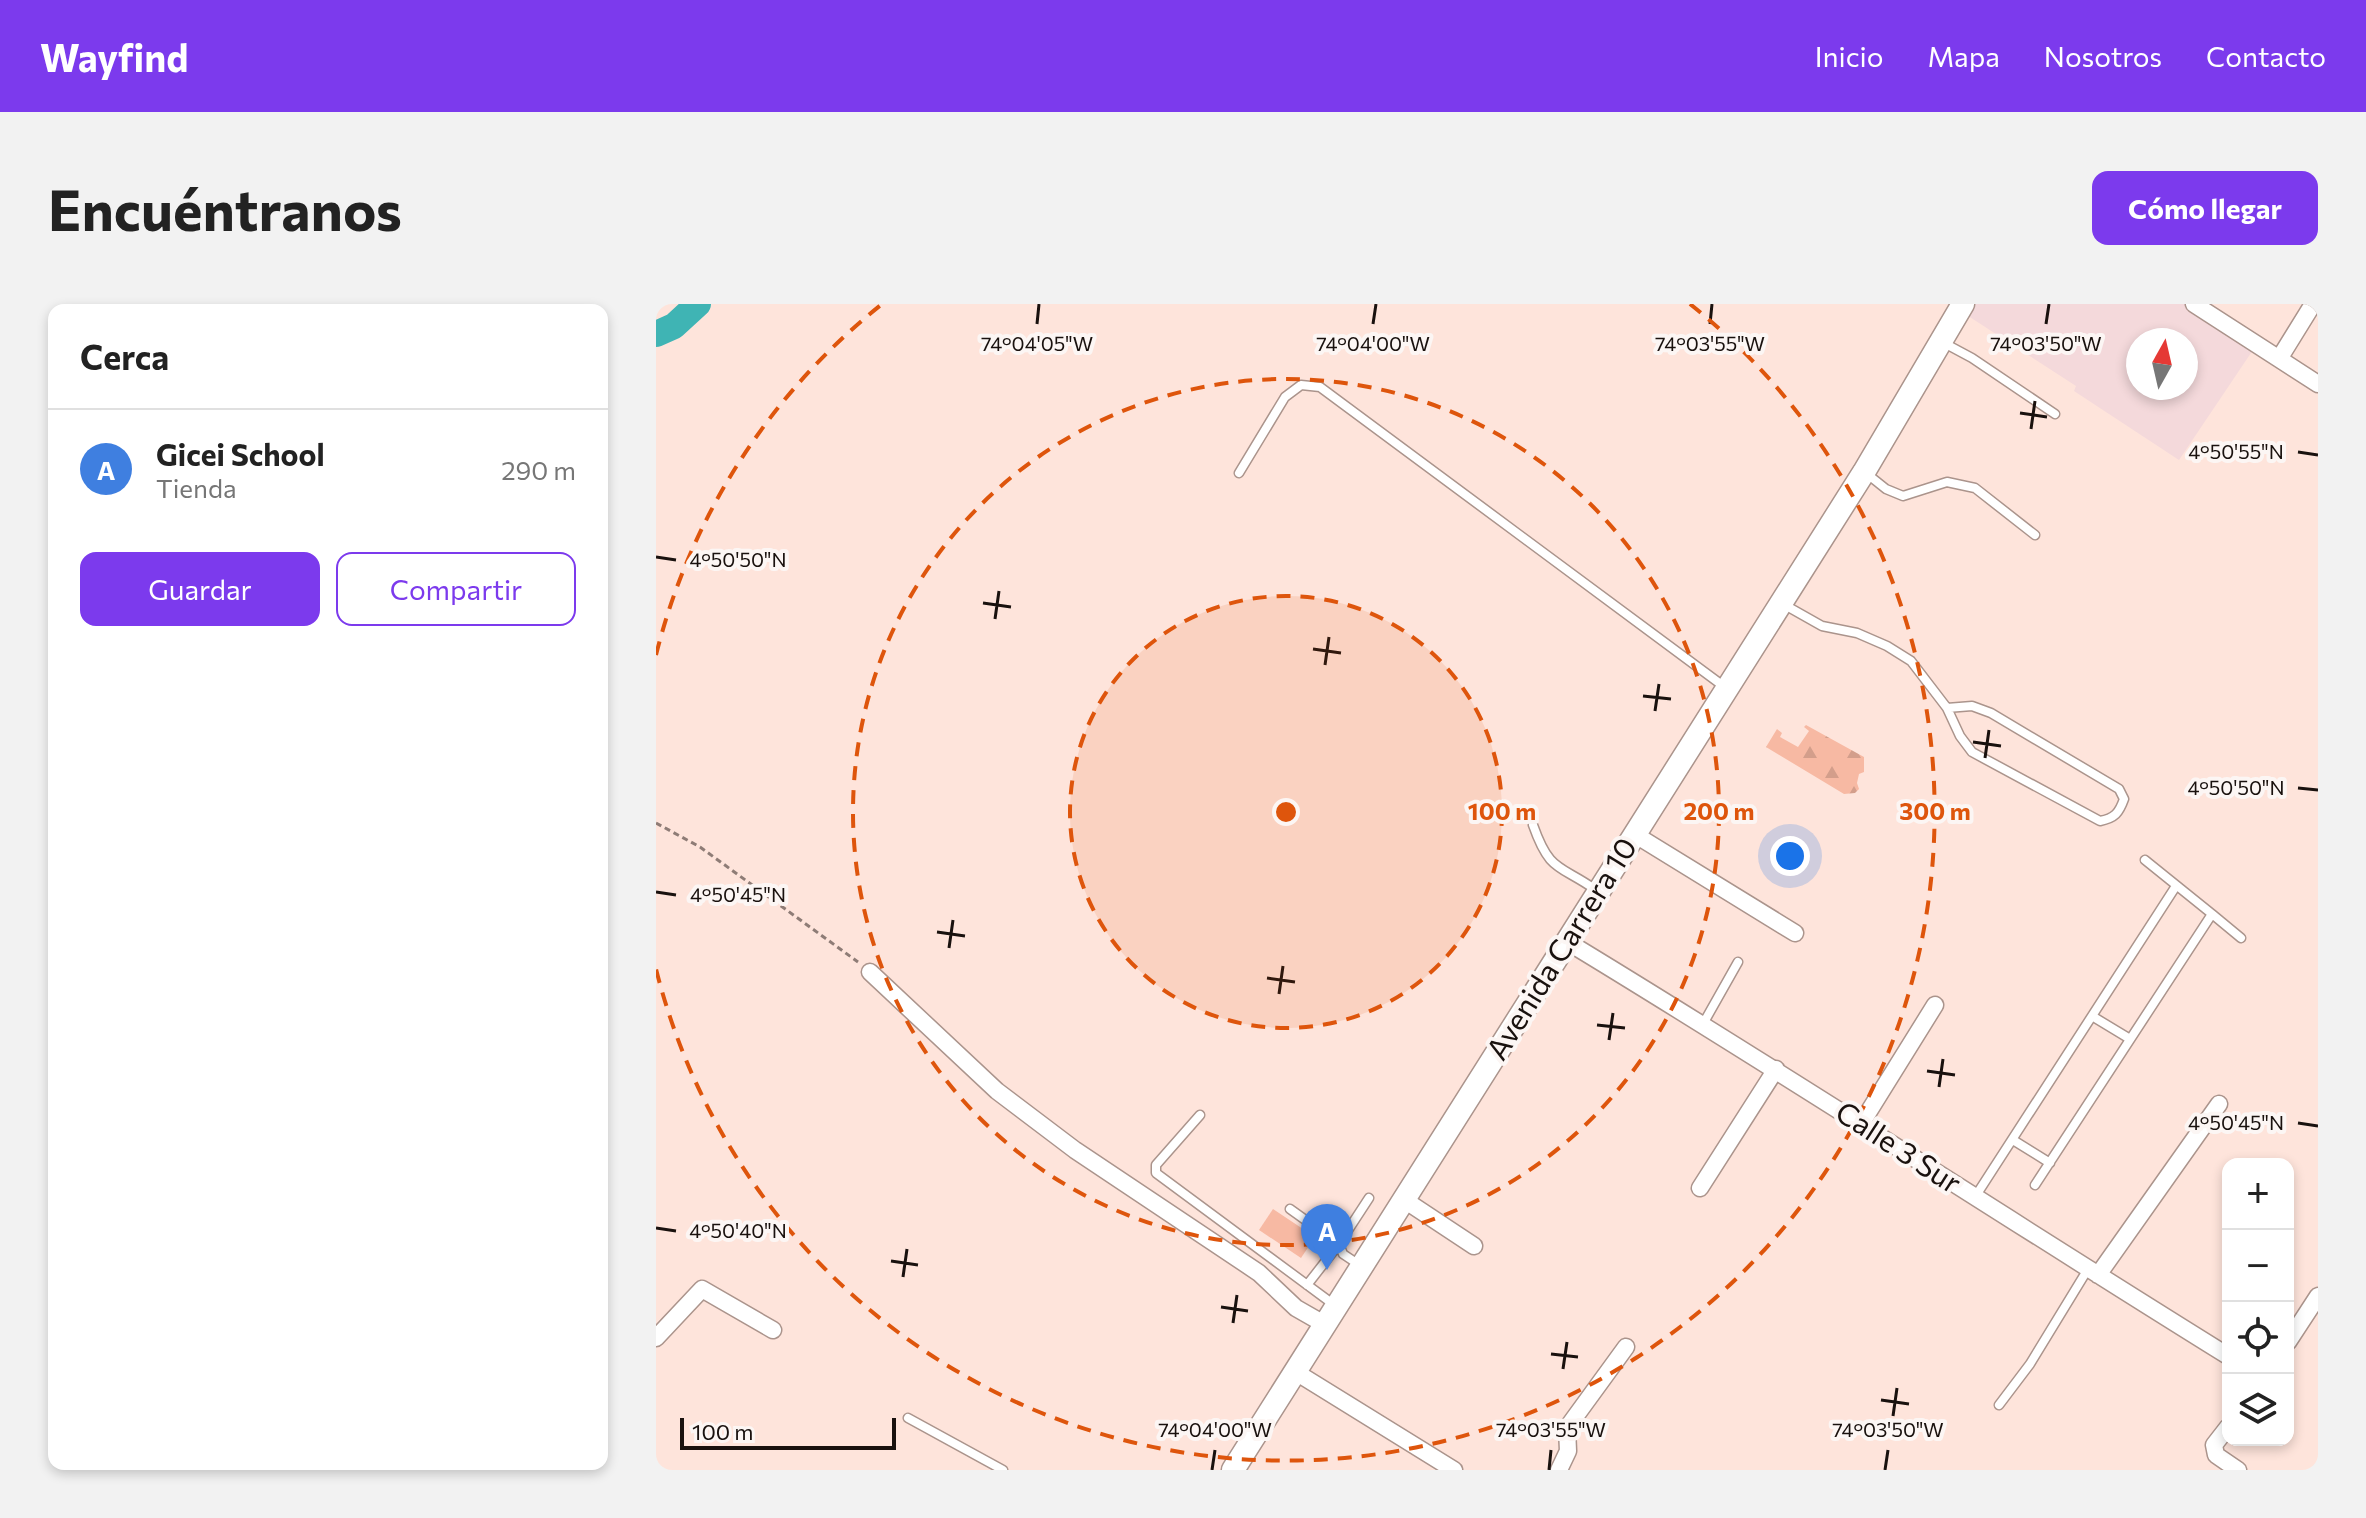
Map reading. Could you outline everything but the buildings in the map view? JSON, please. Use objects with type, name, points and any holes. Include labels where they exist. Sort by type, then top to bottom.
[{"type":"street","name":"Avenida Carrera 10","points":[[1235,1469],[1864,472],[1963,304]]},
{"type":"street","points":[[2194,304],[2318,384]]},
{"type":"street","points":[[2279,359],[2313,304]]},
{"type":"street","points":[[1634,834],[1795,933]]},
{"type":"street","name":"Calle 3 Sur","points":[[1566,941],[1776,1069],[2093,1272],[2212,1337],[2222,1349]]},
{"type":"street","points":[[870,972],[997,1091],[1075,1150],[1259,1273],[1296,1308],[1331,1316]]},
{"type":"street","points":[[1861,1124],[1935,1005]]},
{"type":"street","points":[[1700,1188],[1776,1069]]},
{"type":"street","points":[[2093,1272],[2219,1104]]},
{"type":"street","points":[[1403,1199],[1474,1246]]},
{"type":"street","points":[[656,1338],[702,1289],[773,1330]]},
{"type":"street","points":[[2294,1333],[2318,1296]]},
{"type":"street","points":[[1559,1470],[1568,1451],[1567,1428],[1626,1347]]},
{"type":"street","points":[[1294,1371],[1454,1470]]},
{"type":"street","points":[[2222,1435],[2214,1445],[2216,1455],[2238,1470]]},
{"type":"lane","points":[[1940,340],[2055,414]]},
{"type":"lane","points":[[1239,473],[1285,397],[1301,385],[1320,387],[1727,688]]},
{"type":"lane","points":[[1864,472],[1886,489],[1903,496],[1947,482],[1975,488],[2035,535]]},
{"type":"lane","points":[[1781,603],[1822,626],[1857,633],[1911,661],[1947,708],[1960,736],[1972,752],[2100,821],[2112,819],[2120,811],[2124,799],[2119,789],[1991,713],[1972,706],[1947,708]]},
{"type":"lane","points":[[1533,825],[1543,852],[1556,867],[1598,891]]},
{"type":"lane","points":[[2145,860],[2241,938]]},
{"type":"lane","points":[[1975,1198],[2176,886]]},
{"type":"lane","points":[[2035,1185],[2212,914]]},
{"type":"lane","points":[[1703,1024],[1738,962]]},
{"type":"lane","points":[[2092,1016],[2130,1039]]},
{"type":"lane","points":[[1200,1115],[1159,1162],[1156,1173],[1307,1285],[1331,1316]]},
{"type":"lane","points":[[2013,1140],[2050,1163]]},
{"type":"lane","points":[[1307,1285],[1369,1198]]},
{"type":"lane","points":[[1290,1209],[1339,1244],[1343,1254],[1362,1266]]},
{"type":"lane","points":[[1999,1405],[2093,1272]]},
{"type":"lane","points":[[908,1418],[1003,1470]]},
{"type":"path","points":[[656,823],[700,847],[870,972]]},
{"type":"shaded area","points":[[1963,304],[2194,304],[2257,344],[2179,460],[2074,391],[2076,386],[1959,310]]},
{"type":"green space","points":[[1806,725],[1864,757],[1864,772],[1859,774],[1859,789],[1855,793],[1844,794],[1766,747],[1777,729],[1782,733],[1780,737],[1798,747],[1809,731],[1804,727]]},
{"type":"green space","points":[[1273,1209],[1315,1237],[1301,1258],[1259,1230]]},
{"type":"waterway","points":[[656,334],[674,326],[698,304]]},
{"type":"place","name":"Gicei School","points":[[1327,1270]]}]
